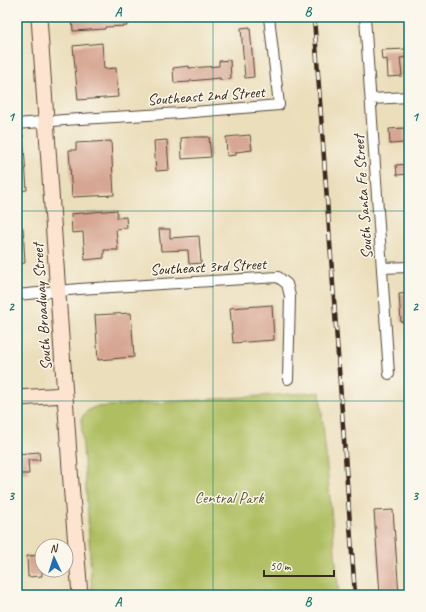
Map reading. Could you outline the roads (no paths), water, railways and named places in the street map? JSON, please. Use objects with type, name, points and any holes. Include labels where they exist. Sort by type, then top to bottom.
[{"type":"main road","name":"South Broadway Street","points":[[39,17],[80,595]]},
{"type":"main road","points":[[17,398],[65,395]]},
{"type":"street","name":"Southeast 2nd Street","points":[[46,122],[279,105],[269,17]]},
{"type":"street","name":"South Santa Fe Street","points":[[365,17],[388,374]]},
{"type":"street","points":[[371,99],[409,97]]},
{"type":"street","points":[[17,124],[46,122]]},
{"type":"street","points":[[382,268],[409,267]]},
{"type":"street","name":"Southeast 3rd Street","points":[[17,295],[79,289],[278,277],[287,284],[290,296],[288,379]]},
{"type":"railway","points":[[314,17],[355,595]]},
{"type":"park label","name":"Central Park","points":[[229,497]]}]
